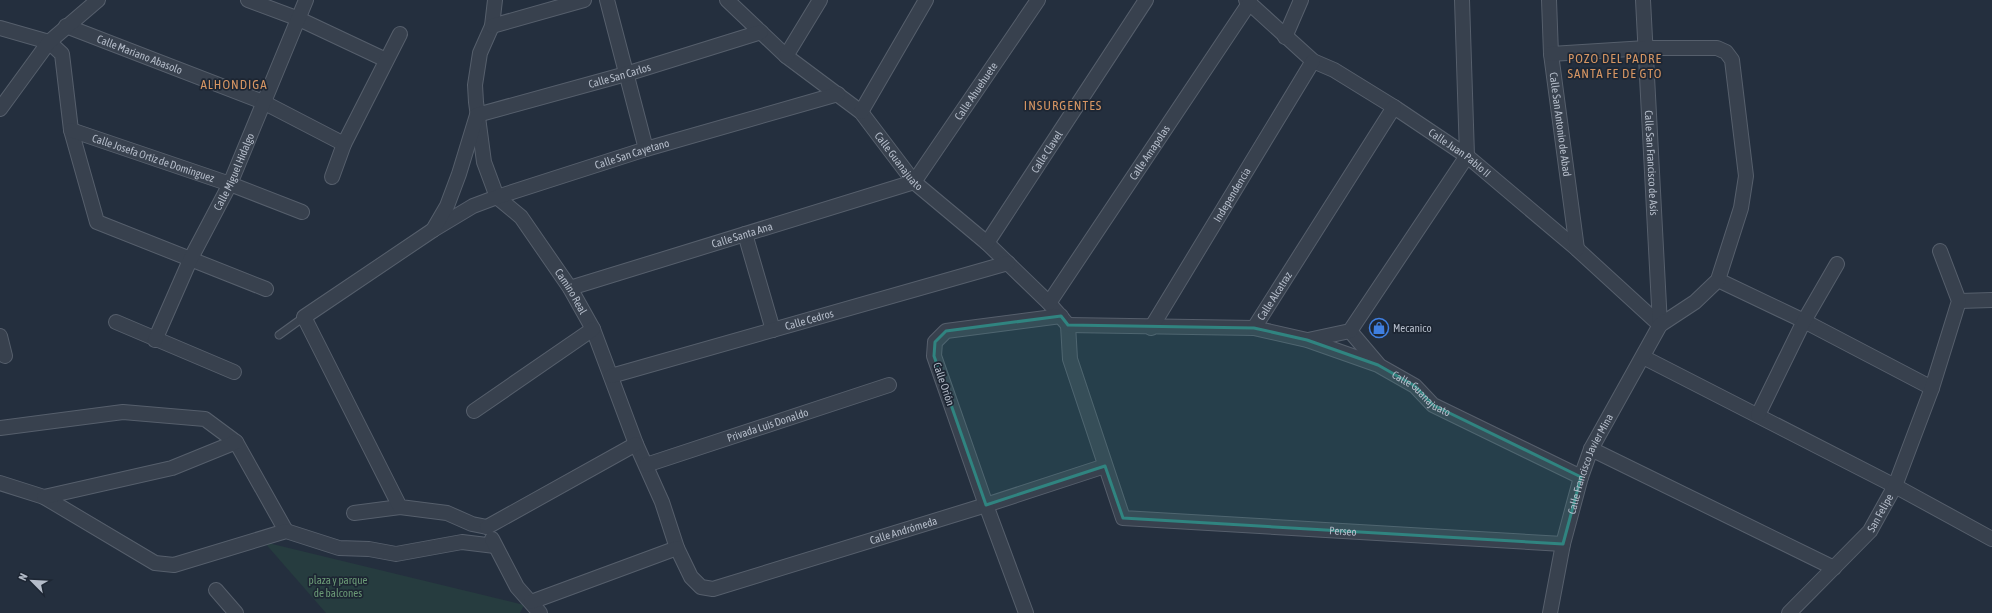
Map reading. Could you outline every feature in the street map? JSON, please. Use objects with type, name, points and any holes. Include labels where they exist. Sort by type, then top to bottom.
[{"type":"street","points":[[0,110],[49,42],[98,0]]},
{"type":"street","points":[[248,0],[299,19],[386,60]]},
{"type":"street","name":"Calle Miguel Hidalgo","points":[[155,340],[191,258],[230,184],[306,0]]},
{"type":"street","name":"Camino Real","points":[[495,0],[492,26],[480,53],[475,85],[477,114],[484,162],[497,197],[521,217],[570,288],[593,329],[636,444],[662,502],[677,548],[691,577],[701,587]]},
{"type":"street","points":[[492,26],[584,0]]},
{"type":"street","points":[[606,0],[646,149]]},
{"type":"street","name":"Calle Guanajuato","points":[[727,0],[786,56],[861,112],[914,182],[1008,263],[1049,303],[1065,321]]},
{"type":"street","points":[[786,56],[820,0]]},
{"type":"street","points":[[861,112],[926,0]]},
{"type":"street","name":"Calle Ahuehuete","points":[[914,182],[1038,0]]},
{"type":"street","name":"Calle Clavel","points":[[986,243],[1146,0]]},
{"type":"street","points":[[1285,37],[1301,0]]},
{"type":"street","points":[[1307,340],[1350,331],[1467,156],[1462,0]]},
{"type":"street","name":"Calle San Antonio de Abad","points":[[1549,0],[1551,54],[1577,249]]},
{"type":"street","name":"Calle San Francisco de Asís","points":[[1643,0],[1660,325]]},
{"type":"street","name":"Calle Juan Pablo II","points":[[1248,1],[1285,37],[1313,61],[1334,70],[1394,107],[1467,156],[1577,249],[1660,325]]},
{"type":"street","name":"Calle Amapolas","points":[[1049,303],[1248,1]]},
{"type":"street","name":"Calle Mariano Abasolo","points":[[66,26],[263,102],[344,144]]},
{"type":"street","points":[[0,28],[49,42],[62,54],[71,130],[97,222],[266,289]]},
{"type":"street","name":"Calle San Carlos","points":[[477,114],[626,74],[761,32]]},
{"type":"street","points":[[332,177],[344,144],[400,34]]},
{"type":"street","points":[[1551,54],[1646,48],[1717,48],[1726,52],[1732,60],[1746,176],[1741,208],[1718,280],[1695,302],[1660,325]]},
{"type":"street","name":"Independencia","points":[[1151,328],[1313,61]]},
{"type":"street","name":"Calle San Cayetano","points":[[304,317],[433,230],[473,206],[646,149],[838,94]]},
{"type":"street","name":"Calle Alcatraz","points":[[1065,321],[1151,328],[1254,328],[1394,107]]},
{"type":"street","name":"Calle San Cayetano","points":[[433,230],[447,206],[459,174],[477,114]]},
{"type":"street","name":"Calle Josefa Ortiz de Domínguez","points":[[71,130],[230,184],[302,212]]},
{"type":"street","name":"Calle Santa Ana","points":[[570,288],[914,182]]},
{"type":"street","points":[[745,234],[773,330]]},
{"type":"street","points":[[1940,251],[1959,301],[1992,300]]},
{"type":"street","name":"Calle Cedros","points":[[611,376],[1008,263]]},
{"type":"street","points":[[1758,415],[1804,321],[1837,264]]},
{"type":"street","points":[[1718,280],[1804,321],[1932,388]]},
{"type":"street","name":"San Felipe","points":[[1789,613],[1870,530],[1895,486],[1932,388],[1959,301]]},
{"type":"street","points":[[304,317],[400,507]]},
{"type":"street","points":[[1065,321],[1070,359],[1105,466]]},
{"type":"street","name":"Calle Orión","points":[[986,505],[934,356],[936,342],[946,331],[1065,321]]},
{"type":"street","points":[[116,322],[155,340],[234,372]]},
{"type":"street","name":"Calle Francisco Javier Mina","points":[[1550,613],[1563,544],[1581,477],[1591,449],[1660,325]]},
{"type":"street","name":"Calle Guanajuato","points":[[1254,328],[1307,340],[1378,365],[1415,386],[1433,404],[1581,477]]},
{"type":"street","points":[[474,411],[593,329]]},
{"type":"street","points":[[1350,331],[1378,365]]},
{"type":"street","points":[[0,336],[5,356]]},
{"type":"street","points":[[1643,357],[1895,486],[1992,539]]},
{"type":"street","name":"Privada Luis Donaldo","points":[[646,464],[889,385]]},
{"type":"street","points":[[0,428],[123,412],[205,419],[236,442],[286,531]]},
{"type":"street","points":[[44,497],[172,468],[236,442]]},
{"type":"street","points":[[354,513],[400,507],[448,513],[472,524],[487,527],[636,444]]},
{"type":"street","points":[[1591,449],[1834,568]]},
{"type":"street","name":"Calle Andrómeda","points":[[701,587],[713,589],[986,505],[1105,466]]},
{"type":"street","name":"Perseo","points":[[1105,466],[1123,518],[1563,544]]},
{"type":"street","points":[[0,483],[44,497],[155,563],[174,565],[286,531],[339,548],[369,549],[396,554],[462,542],[494,546]]},
{"type":"street","points":[[986,505],[1026,613]]},
{"type":"street","points":[[487,527],[494,546],[517,587],[535,607],[677,548]]},
{"type":"street","points":[[216,590],[236,613]]},
{"type":"lane","name":"Calle San Cayetano","points":[[279,335],[304,317]]},
{"type":"highlighted area","points":[[1061,316],[1068,325],[1254,328],[1307,340],[1378,365],[1415,386],[1433,405],[1581,477],[1563,544],[1123,518],[1105,466],[986,505],[934,356],[935,342],[946,331]]},
{"type":"green space","name":"plaza y parque de balcones","points":[[264,542],[524,605],[520,613],[326,613]]},
{"type":"place","name":"Mecanico","points":[[1379,328]]},
{"type":"district","name":"POZO DEL PADRE SANTA FE DE GTO","points":[[1615,66]]},
{"type":"district","name":"ALHONDIGA","points":[[234,84]]},
{"type":"district","name":"INSURGENTES","points":[[1063,105]]}]
